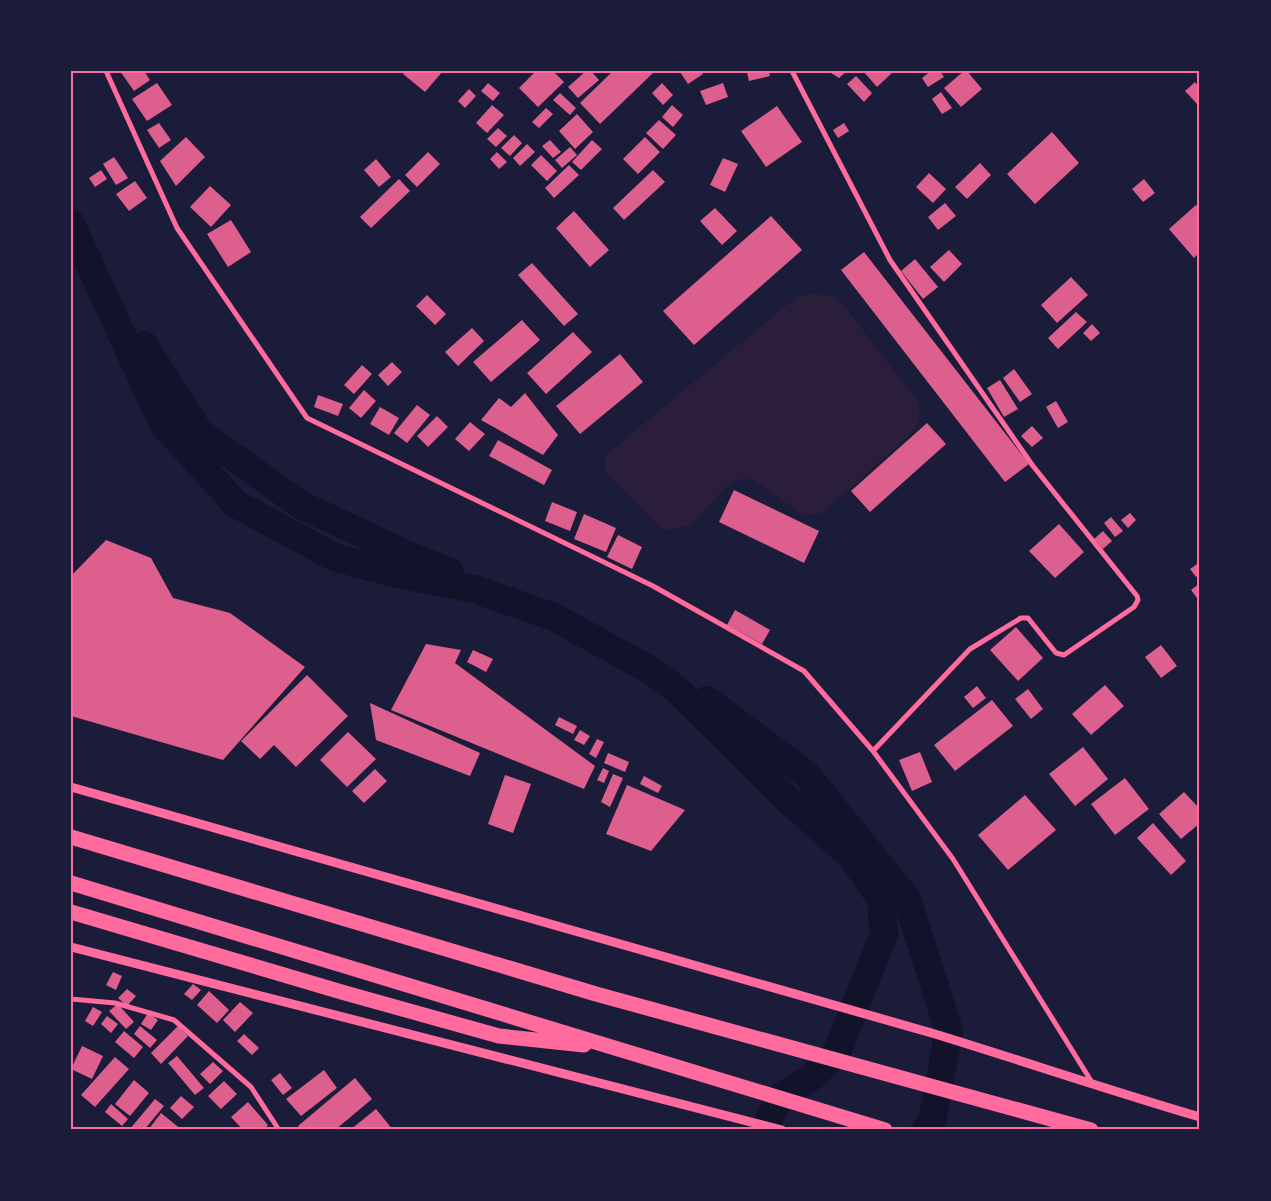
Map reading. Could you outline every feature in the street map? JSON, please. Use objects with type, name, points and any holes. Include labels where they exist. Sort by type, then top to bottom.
[{"type":"highway","points":[[71,837],[596,994],[1091,1130]]},
{"type":"highway","points":[[71,884],[886,1130]]},
{"type":"highway","points":[[71,912],[345,993],[499,1036],[550,1043],[610,1047]]},
{"type":"street","points":[[106,71],[177,228],[306,418],[653,586],[804,671],[873,751],[952,858],[1095,1086]]},
{"type":"street","points":[[792,71],[890,260],[1033,466],[1137,596],[1138,600],[1134,607],[1064,655],[1056,653],[1028,618],[1021,618],[970,649],[873,751]]},
{"type":"street","points":[[71,787],[753,981],[968,1044],[1095,1086],[1200,1116]]},
{"type":"street","points":[[71,947],[717,1111],[782,1130]]},
{"type":"street","points":[[71,999],[115,1003],[174,1020],[250,1087],[279,1130]]},
{"type":"shaded area","points":[[810,294],[833,296],[843,304],[916,399],[919,414],[914,428],[908,437],[822,513],[804,516],[754,480],[743,479],[726,487],[697,519],[689,525],[662,530],[605,472],[604,462],[606,455],[795,298]]},
{"type":"building","points":[[120,71],[144,71],[150,80],[134,91]]},
{"type":"building","points":[[405,71],[443,71],[425,92],[403,74]]},
{"type":"building","points":[[536,71],[553,71],[564,82],[538,107],[519,88]]},
{"type":"building","points":[[586,71],[591,71],[599,80],[578,98],[568,87]]},
{"type":"building","points":[[613,71],[654,72],[600,124],[580,103]]},
{"type":"building","points":[[701,71],[703,74],[688,84],[680,72]]},
{"type":"building","points":[[752,71],[769,71],[770,76],[749,81],[747,73]]},
{"type":"building","points":[[828,71],[847,71],[839,78]]},
{"type":"building","points":[[863,71],[894,71],[877,87]]},
{"type":"building","points":[[931,71],[940,71],[944,77],[928,87],[922,78]]},
{"type":"building","points":[[964,71],[967,71],[982,89],[961,107],[944,88]]},
{"type":"building","points":[[856,76],[872,93],[864,102],[847,84]]},
{"type":"building","points":[[1195,82],[1200,88],[1200,102],[1197,104],[1185,91]]},
{"type":"building","points":[[157,83],[172,105],[147,121],[132,99]]},
{"type":"building","points":[[488,83],[500,93],[493,101],[481,91]]},
{"type":"building","points":[[662,83],[673,95],[663,105],[652,93]]},
{"type":"building","points":[[723,83],[728,97],[706,105],[700,91]]},
{"type":"building","points":[[469,89],[476,96],[465,108],[458,101]]},
{"type":"building","points":[[941,92],[952,108],[942,114],[932,99]]},
{"type":"building","points":[[560,93],[576,108],[570,115],[553,100]]},
{"type":"building","points":[[492,105],[504,115],[487,133],[476,123]]},
{"type":"building","points":[[672,105],[683,115],[673,127],[662,117]]},
{"type":"building","points":[[777,106],[802,142],[766,167],[741,131]]},
{"type":"building","points":[[546,108],[553,114],[539,128],[532,122]]},
{"type":"building","points":[[577,114],[593,132],[575,149],[559,131]]},
{"type":"building","points":[[659,120],[676,135],[663,149],[646,133]]},
{"type":"building","points":[[159,123],[171,140],[159,148],[147,130]]},
{"type":"building","points":[[844,123],[849,131],[838,138],[833,130]]},
{"type":"building","points":[[498,128],[507,136],[496,147],[487,139]]},
{"type":"building","points":[[1052,132],[1079,163],[1035,204],[1007,174]]},
{"type":"building","points":[[514,135],[522,143],[510,156],[501,148]]},
{"type":"building","points":[[186,137],[205,157],[176,186],[160,161]]},
{"type":"building","points":[[645,137],[660,152],[638,174],[623,159]]},
{"type":"building","points":[[550,140],[561,152],[553,158],[542,146]]},
{"type":"building","points":[[592,140],[602,149],[581,170],[572,162]]},
{"type":"building","points":[[527,144],[535,152],[520,166],[513,158]]},
{"type":"building","points":[[570,147],[577,155],[562,168],[555,160]]},
{"type":"building","points":[[428,152],[440,164],[417,187],[405,175]]},
{"type":"building","points":[[497,152],[507,162],[499,169],[490,159]]},
{"type":"building","points":[[541,155],[557,171],[547,181],[531,165]]},
{"type":"building","points":[[114,157],[128,178],[116,185],[103,164]]},
{"type":"building","points":[[723,158],[738,164],[725,192],[710,185]]},
{"type":"building","points":[[376,159],[391,177],[379,187],[364,170]]},
{"type":"building","points":[[980,163],[991,175],[967,199],[955,187]]},
{"type":"building","points":[[569,165],[579,175],[554,198],[545,188]]},
{"type":"building","points":[[101,170],[107,179],[95,187],[89,178]]},
{"type":"building","points":[[653,170],[665,182],[624,220],[613,208]]},
{"type":"building","points":[[929,173],[946,189],[933,203],[916,187]]},
{"type":"building","points":[[399,179],[410,191],[371,228],[360,217]]},
{"type":"building","points":[[1144,179],[1155,193],[1143,202],[1132,189]]},
{"type":"building","points":[[135,181],[147,198],[129,211],[116,194]]},
{"type":"building","points":[[210,186],[231,205],[211,227],[190,207]]},
{"type":"building","points":[[945,203],[956,216],[938,230],[928,217]]},
{"type":"building","points":[[1196,205],[1200,210],[1200,252],[1194,258],[1169,229]]},
{"type":"building","points":[[715,208],[737,231],[722,245],[700,221]]},
{"type":"building","points":[[574,211],[609,250],[590,267],[556,228]]},
{"type":"building","points":[[771,216],[802,250],[694,345],[663,311]]},
{"type":"building","points":[[231,220],[251,252],[228,267],[207,234]]},
{"type":"building","points":[[949,250],[962,264],[944,282],[930,267]]},
{"type":"building","points":[[864,252],[1029,464],[1005,482],[841,270]]},
{"type":"building","points":[[915,259],[938,287],[923,299],[901,271]]},
{"type":"building","points":[[532,263],[578,314],[564,326],[518,275]]},
{"type":"building","points":[[1071,277],[1088,295],[1057,323],[1041,305]]},
{"type":"building","points":[[427,295],[446,314],[435,325],[416,306]]},
{"type":"building","points":[[1076,312],[1087,322],[1058,349],[1048,338]]},
{"type":"building","points":[[522,320],[540,340],[491,382],[473,362]]},
{"type":"building","points":[[1092,324],[1100,333],[1091,341],[1083,333]]},
{"type":"building","points":[[472,328],[484,341],[458,366],[445,352]]},
{"type":"building","points":[[573,332],[592,352],[546,394],[527,373]]},
{"type":"building","points":[[620,354],[643,382],[580,434],[556,406]]},
{"type":"building","points":[[392,362],[402,372],[388,386],[378,375]]},
{"type":"building","points":[[362,365],[372,374],[354,394],[344,385]]},
{"type":"building","points":[[1014,369],[1032,394],[1020,402],[1003,378]]},
{"type":"building","points":[[1000,380],[1018,409],[1004,417],[987,388]]},
{"type":"building","points":[[364,390],[376,401],[361,418],[349,408]]},
{"type":"building","points":[[525,393],[558,435],[543,455],[481,420],[499,398],[511,407]]},
{"type":"building","points":[[318,395],[343,404],[338,416],[314,407]]},
{"type":"building","points":[[1056,401],[1068,422],[1058,428],[1046,407]]},
{"type":"building","points":[[417,405],[430,415],[407,443],[394,433]]},
{"type":"building","points":[[380,407],[399,418],[389,435],[370,424]]},
{"type":"building","points":[[437,416],[448,427],[428,447],[417,436]]},
{"type":"building","points":[[470,422],[485,434],[469,451],[455,439]]},
{"type":"building","points":[[927,423],[946,444],[870,512],[851,491]]},
{"type":"building","points":[[1032,426],[1043,438],[1032,447],[1021,436]]},
{"type":"building","points":[[498,440],[552,470],[544,485],[489,456]]},
{"type":"building","points":[[734,490],[819,531],[804,563],[719,522]]},
{"type":"building","points":[[552,502],[577,512],[570,531],[545,521]]},
{"type":"building","points":[[1130,513],[1136,520],[1128,528],[1121,520]]},
{"type":"building","points":[[584,514],[616,528],[606,552],[574,539]]},
{"type":"building","points":[[1111,517],[1123,531],[1115,537],[1104,523]]},
{"type":"building","points":[[1059,524],[1084,552],[1055,578],[1029,551]]},
{"type":"building","points":[[1103,531],[1112,541],[1103,549],[1094,539]]},
{"type":"building","points":[[618,535],[642,547],[632,569],[607,557]]},
{"type":"building","points":[[106,540],[151,558],[173,598],[230,613],[305,667],[223,760],[71,716],[71,576]]},
{"type":"building","points":[[1200,562],[1200,574],[1196,577],[1190,569]]},
{"type":"building","points":[[1200,583],[1200,602],[1191,590]]},
{"type":"building","points":[[735,610],[770,630],[762,644],[727,625]]},
{"type":"building","points":[[1016,627],[1043,658],[1018,681],[990,650]]},
{"type":"building","points":[[426,644],[461,650],[455,663],[595,766],[584,789],[391,710]]},
{"type":"building","points":[[1161,645],[1177,666],[1161,678],[1145,657]]},
{"type":"building","points":[[473,650],[493,659],[486,672],[467,662]]},
{"type":"building","points":[[307,675],[348,716],[296,767],[274,745],[260,759],[241,741]]},
{"type":"building","points":[[1105,685],[1124,706],[1091,735],[1072,714]]},
{"type":"building","points":[[977,686],[986,698],[973,708],[964,697]]},
{"type":"building","points":[[1028,689],[1043,709],[1031,719],[1015,699]]},
{"type":"building","points":[[992,700],[1013,726],[955,771],[934,745]]},
{"type":"building","points":[[370,703],[480,753],[470,776],[376,740]]},
{"type":"building","points":[[559,717],[577,726],[573,734],[555,725]]},
{"type":"building","points":[[580,730],[590,736],[584,745],[574,740]]},
{"type":"building","points":[[348,732],[376,759],[347,787],[320,760]]},
{"type":"building","points":[[597,739],[604,742],[596,758],[589,754]]},
{"type":"building","points":[[1083,747],[1108,779],[1075,806],[1049,774]]},
{"type":"building","points":[[920,752],[932,782],[912,791],[899,760]]},
{"type":"building","points":[[608,753],[629,762],[625,772],[604,763]]},
{"type":"building","points":[[603,768],[609,771],[604,783],[597,780]]},
{"type":"building","points":[[375,769],[387,781],[364,803],[352,791]]},
{"type":"building","points":[[613,774],[623,778],[610,807],[601,802]]},
{"type":"building","points":[[505,775],[531,784],[513,833],[488,824]]},
{"type":"building","points":[[644,776],[662,786],[658,793],[640,784]]},
{"type":"building","points":[[1125,778],[1149,809],[1115,835],[1091,804]]},
{"type":"building","points":[[627,785],[685,810],[651,851],[606,834]]},
{"type":"building","points":[[1184,792],[1200,809],[1200,823],[1181,839],[1159,814]]},
{"type":"building","points":[[1025,795],[1056,830],[1008,870],[978,835]]},
{"type":"building","points":[[1153,823],[1186,861],[1171,875],[1137,838]]},
{"type":"building","points":[[113,972],[122,976],[116,990],[106,985]]},
{"type":"building","points":[[193,984],[201,990],[192,1000],[184,994]]},
{"type":"building","points":[[127,989],[136,996],[127,1006],[118,998]]},
{"type":"building","points":[[209,991],[229,1010],[217,1023],[197,1005]]},
{"type":"building","points":[[240,1002],[253,1013],[235,1032],[223,1020]]},
{"type":"building","points":[[118,1004],[134,1022],[126,1029],[109,1011]]},
{"type":"building","points":[[93,1007],[102,1012],[93,1026],[85,1021]]},
{"type":"building","points":[[148,1013],[158,1020],[151,1030],[141,1024]]},
{"type":"building","points":[[107,1016],[118,1024],[111,1033],[101,1024]]},
{"type":"building","points":[[140,1026],[157,1040],[150,1048],[134,1034]]},
{"type":"building","points":[[178,1026],[188,1036],[161,1064],[151,1053]]},
{"type":"building","points":[[124,1031],[143,1047],[134,1058],[115,1042]]},
{"type":"building","points":[[244,1034],[259,1048],[252,1055],[237,1041]]},
{"type":"building","points":[[82,1046],[103,1056],[92,1079],[71,1069]]},
{"type":"building","points":[[177,1056],[204,1088],[195,1095],[168,1063]]},
{"type":"building","points":[[115,1057],[129,1069],[95,1107],[81,1095]]},
{"type":"building","points":[[213,1062],[223,1071],[210,1084],[200,1074]]},
{"type":"building","points":[[324,1070],[337,1088],[301,1116],[286,1099]]},
{"type":"building","points":[[280,1073],[292,1088],[283,1095],[271,1080]]},
{"type":"building","points":[[355,1078],[372,1099],[335,1130],[301,1130],[298,1126]]},
{"type":"building","points":[[134,1080],[149,1093],[130,1116],[115,1104]]},
{"type":"building","points":[[224,1081],[237,1094],[221,1109],[208,1096]]},
{"type":"building","points":[[181,1096],[194,1107],[182,1119],[170,1108]]},
{"type":"building","points":[[155,1099],[164,1106],[144,1130],[129,1130]]},
{"type":"building","points":[[248,1102],[268,1125],[263,1130],[243,1130],[231,1117]]},
{"type":"building","points":[[111,1104],[128,1119],[122,1126],[105,1112]]},
{"type":"building","points":[[376,1109],[393,1130],[350,1130]]},
{"type":"building","points":[[161,1113],[182,1130],[148,1130]]},
{"type":"waterway","points":[[71,224],[163,424],[236,504],[334,557],[392,573],[474,589],[554,617],[652,671],[676,689],[786,798],[851,856],[881,899],[884,934],[837,1052],[812,1077],[780,1097],[767,1123],[766,1130]]},
{"type":"waterway","points":[[144,345],[199,432],[301,505],[408,555],[450,572]]},
{"type":"waterway","points":[[707,700],[806,774],[907,899],[949,1031],[932,1122],[925,1130]]}]
